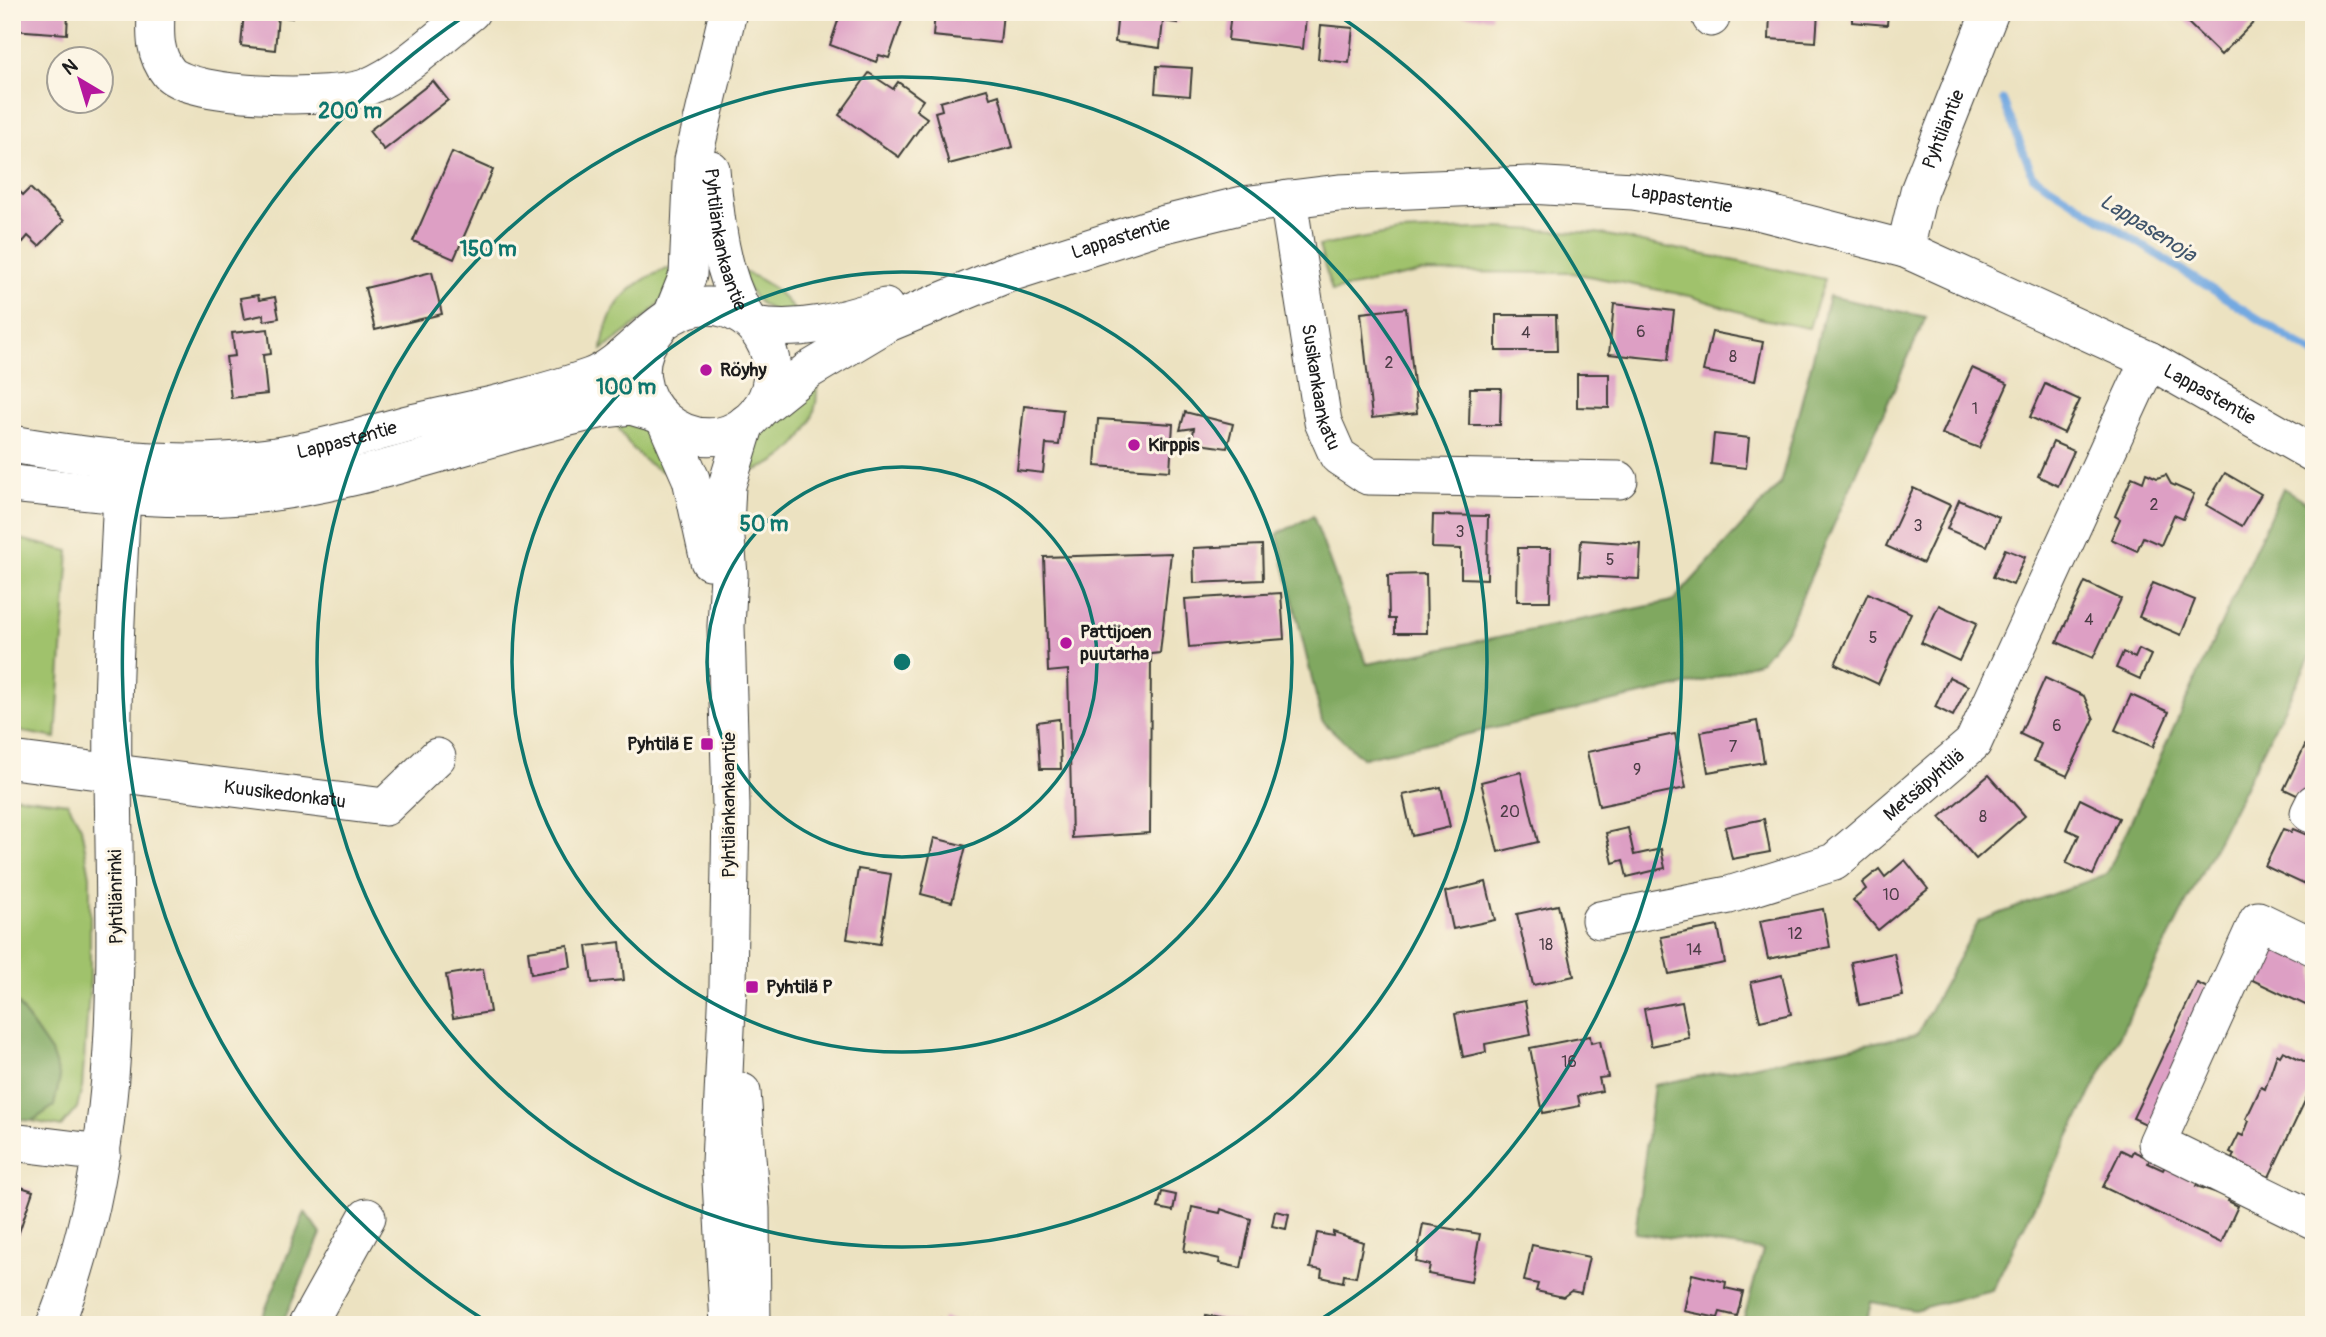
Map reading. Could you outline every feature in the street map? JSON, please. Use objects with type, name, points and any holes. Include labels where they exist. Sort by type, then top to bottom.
[{"type":"street","points":[[156,12],[156,47],[170,74],[182,83],[201,89],[319,96],[343,94],[368,86],[410,60],[471,12]]},
{"type":"street","name":"Pyhtiläntie","points":[[1905,249],[1919,191],[1990,12]]},
{"type":"street","name":"Pyhtilänkankaantie","points":[[666,321],[688,275],[693,160],[726,13]]},
{"type":"street","name":"Pyhtilänkankaantie","points":[[705,116],[719,248],[732,292],[750,321]]},
{"type":"street","name":"Lappastentie","points":[[753,416],[848,344],[886,324],[1007,274],[1157,226],[1243,205],[1288,199],[1435,186],[1529,185],[1633,191],[1758,211],[1905,249],[2149,360],[2314,454]]},
{"type":"street","name":"Susikankaankatu","points":[[1288,199],[1323,422],[1338,456],[1367,476],[1619,480]]},
{"type":"street","name":"Lappastentie","points":[[750,321],[776,328],[826,324],[929,292],[1007,274]]},
{"type":"street","points":[[710,306],[729,309],[750,321],[765,341],[772,372],[769,392],[753,416],[727,433],[706,436],[684,432],[662,418],[645,392],[641,375],[645,349],[666,321],[691,307],[710,306]]},
{"type":"street","name":"Lappastentie","points":[[12,484],[122,479],[209,463],[285,455],[483,407],[594,375],[629,352],[666,321]]},
{"type":"street","name":"Metsäpyhtilä","points":[[1600,920],[1729,895],[1834,862],[1973,743],[2149,360]]},
{"type":"street","name":"Lappastentie","points":[[12,444],[122,479],[172,499],[256,494],[320,483],[604,409],[631,406],[662,418]]},
{"type":"street","name":"Pyhtilänkankaantie","points":[[729,1325],[720,1163],[728,985],[731,806],[726,496],[753,416]]},
{"type":"street","name":"Pyhtilänkankaantie","points":[[662,418],[691,479],[726,626]]},
{"type":"street","name":"Pyhtilänrinki","points":[[55,1325],[83,1244],[103,1153],[110,1089],[117,941],[113,772],[122,479]]},
{"type":"street","name":"Kuusikedonkatu","points":[[113,772],[385,807],[437,757]]},
{"type":"street","points":[[12,760],[113,772]]},
{"type":"street","points":[[2314,803],[2309,813],[2314,816]]},
{"type":"street","points":[[2314,947],[2258,919],[2157,1143],[2314,1220]]},
{"type":"street","name":"Pyhtilänkankaantie","points":[[728,985],[751,1209],[752,1325]]},
{"type":"street","points":[[12,1142],[103,1153]]},
{"type":"street","points":[[307,1325],[367,1217]]},
{"type":"green space","points":[[1499,228],[1597,233],[1825,279],[1809,328],[1762,319],[1690,296],[1573,273],[1422,272],[1332,291],[1319,246],[1399,232]]},
{"type":"green space","points":[[674,267],[673,280],[659,304],[602,350],[609,320],[624,296],[646,279]]},
{"type":"green space","points":[[738,270],[773,288],[799,317],[761,304]]},
{"type":"green space","points":[[1829,296],[1926,317],[1788,628],[1761,661],[1712,679],[1362,758],[1322,721],[1277,534],[1313,516],[1367,664],[1673,601],[1780,484]]},
{"type":"green space","points":[[816,379],[814,413],[798,442],[772,464],[739,473],[751,448],[761,435]]},
{"type":"green space","points":[[615,421],[649,428],[677,475],[657,469],[648,463],[626,439]]},
{"type":"green space","points":[[2283,488],[2314,507],[2314,649],[1992,1290],[1914,1310],[1871,1302],[1866,1325],[1742,1325],[1763,1250],[1635,1233],[1654,1085],[1917,1034],[1979,921],[2107,874]]},
{"type":"green space","points":[[12,537],[69,551],[56,738],[12,730]]},
{"type":"green space","points":[[12,796],[68,803],[81,827],[90,876],[90,979],[82,1088],[77,1108],[61,1127],[32,1121],[54,1106],[51,1052],[12,996]]},
{"type":"green space","points":[[12,996],[51,1052],[60,1078],[54,1106],[32,1121],[12,1119]]},
{"type":"green space","points":[[305,1212],[321,1234],[282,1325],[259,1325]]},
{"type":"building","points":[[12,12],[68,12],[67,34],[12,30]]},
{"type":"building","points":[[244,12],[293,12],[292,18],[278,16],[275,50],[241,46]]},
{"type":"building","points":[[841,12],[905,12],[889,58],[879,55],[876,62],[830,45]]},
{"type":"building","points":[[935,12],[1003,12],[1000,43],[933,36]]},
{"type":"building","points":[[1118,12],[1179,12],[1178,23],[1163,21],[1160,48],[1115,42]]},
{"type":"building","points":[[1231,12],[1295,12],[1294,16],[1306,17],[1303,49],[1228,40]]},
{"type":"building","points":[[1457,12],[1492,12],[1491,18],[1456,15]]},
{"type":"building","points":[[1770,12],[1818,12],[1816,42],[1769,39]]},
{"type":"building","points":[[1852,12],[1888,12],[1887,25],[1852,22]]},
{"type":"building","points":[[2191,12],[2264,12],[2221,55],[2184,19]]},
{"type":"building","points":[[1321,25],[1353,28],[1349,63],[1318,59]]},
{"type":"building","points":[[1157,66],[1192,68],[1190,96],[1155,93]]},
{"type":"building","points":[[869,73],[893,89],[898,82],[923,100],[916,110],[927,118],[899,157],[839,115]]},
{"type":"building","points":[[433,81],[448,100],[384,150],[369,131]]},
{"type":"building","points":[[987,89],[990,98],[999,95],[1013,147],[949,164],[935,112],[942,110],[940,102]]},
{"type":"building","points":[[452,152],[493,170],[454,259],[413,241]]},
{"type":"building","points":[[15,187],[23,195],[30,188],[64,221],[39,246],[28,236],[23,242],[12,232],[16,228],[12,224]]},
{"type":"building","points":[[432,272],[442,314],[375,330],[365,288]]},
{"type":"building","points":[[258,295],[259,300],[275,297],[279,318],[264,321],[263,315],[244,319],[240,298]]},
{"type":"building","points":[[1614,304],[1674,311],[1668,360],[1609,354]]},
{"type":"building","points":[[1406,308],[1417,413],[1372,418],[1361,313]]},
{"type":"building","points":[[1496,315],[1556,315],[1557,351],[1496,351]]},
{"type":"building","points":[[268,329],[271,354],[263,355],[267,394],[231,398],[226,357],[235,356],[232,333]]},
{"type":"building","points":[[1712,332],[1763,342],[1755,381],[1703,371]]},
{"type":"building","points":[[1972,368],[2008,384],[1979,448],[1942,434]]},
{"type":"building","points":[[1577,374],[1609,374],[1609,408],[1577,407]]},
{"type":"building","points":[[2045,384],[2080,400],[2064,433],[2030,417]]},
{"type":"building","points":[[1470,388],[1501,388],[1500,425],[1469,425]]},
{"type":"building","points":[[1024,406],[1063,410],[1059,445],[1046,444],[1043,473],[1017,470]]},
{"type":"building","points":[[1185,412],[1233,424],[1227,448],[1192,443],[1194,428],[1180,430]]},
{"type":"building","name":"Kirppis","points":[[1098,419],[1173,424],[1170,471],[1095,466]]},
{"type":"building","points":[[1714,434],[1749,438],[1746,468],[1711,464]]},
{"type":"building","points":[[2053,442],[2074,451],[2058,486],[2038,476]]},
{"type":"building","points":[[2146,473],[2157,478],[2166,475],[2171,484],[2194,494],[2183,519],[2174,515],[2161,545],[2143,537],[2137,551],[2111,539],[2120,519],[2115,516],[2132,477],[2143,482]]},
{"type":"building","points":[[2225,473],[2261,494],[2242,526],[2206,505]]},
{"type":"building","points":[[1913,488],[1950,505],[1923,563],[1886,546]]},
{"type":"building","points":[[1959,500],[1999,517],[1987,546],[1947,529]]},
{"type":"building","points":[[1433,515],[1488,516],[1487,579],[1461,578],[1461,549],[1432,548]]},
{"type":"building","points":[[1581,540],[1641,544],[1639,579],[1579,576]]},
{"type":"building","points":[[1262,545],[1263,580],[1194,583],[1193,548]]},
{"type":"building","points":[[1518,548],[1551,548],[1550,601],[1517,601]]},
{"type":"building","points":[[2005,549],[2025,557],[2013,585],[1993,577]]},
{"type":"building","points":[[1171,553],[1160,653],[1151,654],[1150,833],[1072,838],[1068,670],[1048,672],[1044,557]]},
{"type":"building","points":[[1426,574],[1427,633],[1395,633],[1395,619],[1389,619],[1388,575]]},
{"type":"building","points":[[2085,582],[2121,599],[2093,658],[2057,642]]},
{"type":"building","points":[[2153,583],[2195,600],[2181,635],[2139,617]]},
{"type":"building","points":[[1281,593],[1284,639],[1189,647],[1185,599]]},
{"type":"building","points":[[1868,593],[1911,613],[1878,684],[1835,664]]},
{"type":"building","points":[[1939,605],[1977,623],[1959,661],[1921,643]]},
{"type":"building","points":[[2139,649],[2151,655],[2140,679],[2116,668],[2123,652],[2135,658]]},
{"type":"building","points":[[1949,677],[1968,686],[1953,716],[1935,707]]},
{"type":"building","points":[[2045,678],[2084,696],[2094,719],[2067,776],[2034,761],[2041,744],[2020,734]]},
{"type":"building","points":[[2131,695],[2169,712],[2153,747],[2115,730]]},
{"type":"building","points":[[1059,719],[1061,769],[1040,769],[1037,722]]},
{"type":"building","points":[[1757,721],[1764,762],[1708,772],[1701,732]]},
{"type":"building","points":[[2314,727],[2314,781],[2305,799],[2284,789]]},
{"type":"building","points":[[1675,734],[1686,788],[1599,806],[1587,752]]},
{"type":"building","points":[[1521,772],[1538,842],[1498,852],[1481,782]]},
{"type":"building","points":[[1989,775],[2025,816],[1976,859],[1940,817]]},
{"type":"building","points":[[1441,787],[1450,827],[1412,836],[1403,795]]},
{"type":"building","points":[[2080,799],[2119,818],[2093,875],[2066,863],[2079,835],[2066,829]]},
{"type":"building","points":[[1764,819],[1770,852],[1732,859],[1725,827]]},
{"type":"building","points":[[1628,828],[1634,855],[1661,849],[1665,868],[1627,877],[1623,860],[1613,863],[1606,833]]},
{"type":"building","points":[[2283,829],[2291,832],[2293,829],[2312,837],[2314,889],[2265,866]]},
{"type":"building","points":[[934,838],[966,846],[952,902],[921,894]]},
{"type":"building","points":[[1905,860],[1928,889],[1878,930],[1853,900],[1866,889],[1862,883],[1879,869],[1885,877]]},
{"type":"building","points":[[858,869],[891,874],[880,944],[847,939]]},
{"type":"building","points":[[1486,882],[1495,920],[1453,929],[1445,892]]},
{"type":"building","points":[[1558,905],[1574,976],[1533,985],[1517,914]]},
{"type":"building","points":[[1823,909],[1830,947],[1768,959],[1760,921]]},
{"type":"building","points":[[1718,926],[1725,963],[1669,974],[1661,937]]},
{"type":"building","points":[[2264,940],[2314,959],[2314,1009],[2246,977]]},
{"type":"building","points":[[620,942],[624,980],[592,983],[587,946]]},
{"type":"building","points":[[568,945],[571,967],[531,974],[528,951]]},
{"type":"building","points":[[1894,953],[1903,996],[1859,1005],[1851,962]]},
{"type":"building","points":[[483,969],[490,1012],[453,1018],[446,975]]},
{"type":"building","points":[[1782,975],[1791,1014],[1760,1021],[1751,982]]},
{"type":"building","points":[[2197,983],[2218,993],[2154,1128],[2133,1118]]},
{"type":"building","points":[[1525,1001],[1531,1035],[1485,1044],[1486,1052],[1463,1057],[1455,1014]]},
{"type":"building","points":[[1682,1002],[1689,1038],[1651,1046],[1644,1009]]},
{"type":"building","points":[[1590,1036],[1591,1043],[1600,1041],[1608,1077],[1599,1078],[1602,1091],[1578,1096],[1580,1106],[1543,1113],[1530,1048]]},
{"type":"building","points":[[2283,1051],[2314,1066],[2314,1082],[2269,1177],[2232,1159],[2234,1154],[2230,1152],[2239,1134],[2243,1136],[2249,1121],[2246,1119],[2261,1087],[2265,1089],[2277,1054],[2280,1056]]},
{"type":"building","points":[[2121,1150],[2131,1155],[2133,1151],[2150,1159],[2148,1163],[2163,1170],[2165,1166],[2198,1182],[2196,1186],[2230,1197],[2228,1201],[2238,1206],[2221,1243],[2103,1187]]},
{"type":"building","points":[[12,1184],[33,1191],[13,1250],[12,1250]]},
{"type":"building","points":[[1162,1192],[1176,1195],[1173,1211],[1158,1208]]},
{"type":"building","points":[[1192,1207],[1220,1213],[1221,1209],[1251,1219],[1241,1268],[1219,1263],[1220,1259],[1184,1251]]},
{"type":"building","points":[[1275,1211],[1289,1214],[1286,1229],[1272,1226]]},
{"type":"building","points":[[1423,1224],[1480,1234],[1471,1282],[1428,1274],[1430,1265],[1416,1262]]},
{"type":"building","points":[[1333,1232],[1363,1242],[1356,1277],[1344,1275],[1343,1282],[1321,1277],[1322,1270],[1310,1268],[1317,1233],[1333,1236]]},
{"type":"building","points":[[1532,1245],[1589,1257],[1581,1293],[1571,1291],[1563,1297],[1536,1291],[1538,1284],[1524,1281]]},
{"type":"building","points":[[1692,1274],[1726,1282],[1725,1288],[1743,1292],[1737,1316],[1720,1312],[1718,1318],[1684,1311]]},
{"type":"building","points":[[1206,1315],[1240,1322],[1240,1325],[1204,1325]]},
{"type":"building","points":[[942,1318],[972,1324],[972,1325],[941,1325]]},
{"type":"waterway","name":"Lappasenoja","points":[[2003,100],[2033,176],[2314,354]]},
{"type":"place","name":"Röyhy","points":[[706,370]]},
{"type":"place","name":"Kirppis","points":[[1134,445]]},
{"type":"place","name":"Pattijoen puutarha","points":[[1066,643]]},
{"type":"place","name":"Pyhtilä E","points":[[707,744]]},
{"type":"place","name":"Pyhtilä P","points":[[752,987]]}]
